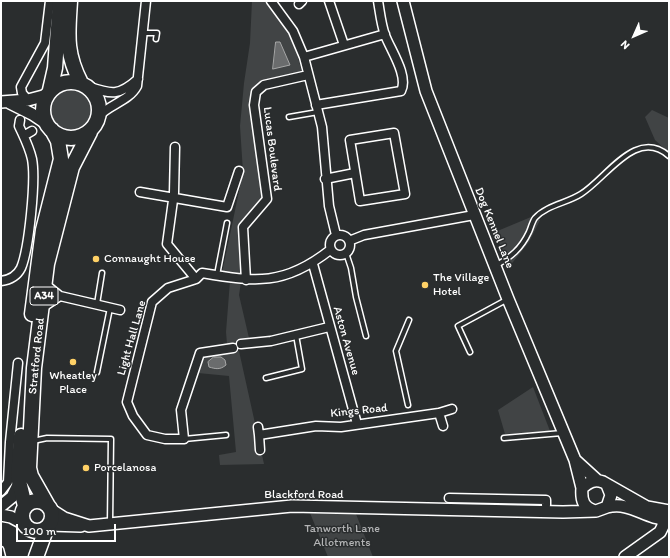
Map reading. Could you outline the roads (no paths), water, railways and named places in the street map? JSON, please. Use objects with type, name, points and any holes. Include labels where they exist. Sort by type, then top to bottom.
[{"type":"highway","name":"A34","points":[[49,127],[43,109],[55,68],[60,1]]},
{"type":"highway","points":[[70,1],[69,50],[72,66],[84,84],[93,92],[97,99],[98,116]]},
{"type":"highway","points":[[48,92],[57,84],[66,81],[84,84]]},
{"type":"highway","name":"A34","points":[[90,132],[95,127],[98,116]]},
{"type":"highway","points":[[49,127],[67,138],[74,138],[90,132]]},
{"type":"highway","name":"Stratford Road","points":[[27,557],[29,547],[22,515],[25,506],[19,483],[18,468],[34,293],[43,230],[56,173],[61,159],[60,151],[49,127]]},
{"type":"highway","name":"Stratford Road","points":[[49,507],[31,476],[29,468],[34,368],[47,264],[54,229],[72,167],[90,132]]},
{"type":"highway","points":[[25,506],[34,501],[44,502],[49,507],[52,517],[36,557]]},
{"type":"highway","points":[[25,525],[38,531],[48,526]]},
{"type":"main road","name":"Dog Kennel Lane","points":[[403,1],[426,91],[508,299],[565,433],[575,460],[582,494]]},
{"type":"main road","points":[[5,103],[28,100],[48,92]]},
{"type":"main road","points":[[5,103],[32,114],[49,127]]},
{"type":"main road","name":"Dog Kennel Lane","points":[[575,460],[602,483],[663,515]]},
{"type":"main road","points":[[563,512],[571,508],[589,482],[602,483],[611,495],[607,506]]},
{"type":"main road","points":[[1,507],[12,497],[19,483]]},
{"type":"main road","points":[[582,494],[586,506],[596,511],[607,506],[624,505],[663,515],[653,531],[649,541],[625,557]]},
{"type":"main road","points":[[1,507],[25,506]]},
{"type":"main road","name":"Blackford Road","points":[[49,507],[64,518],[89,526],[292,506],[563,512],[596,511]]},
{"type":"main road","points":[[1,515],[11,517],[25,525]]},
{"type":"main road","points":[[48,526],[89,526]]},
{"type":"street","points":[[28,100],[22,93],[21,87],[45,43],[50,1]]},
{"type":"street","points":[[98,116],[106,108],[126,99],[134,93],[138,79],[146,1]]},
{"type":"street","points":[[271,1],[293,31],[304,57],[322,127],[325,179],[329,206],[336,235]]},
{"type":"street","points":[[329,1],[344,45]]},
{"type":"street","points":[[317,108],[401,91],[403,87],[400,68],[385,34],[378,1]]},
{"type":"street","points":[[304,57],[385,34]]},
{"type":"street","name":"Lucas Boulevard","points":[[246,280],[243,227],[267,199],[254,105],[256,92],[264,85],[308,74]]},
{"type":"street","points":[[84,84],[113,93],[127,89],[138,79]]},
{"type":"street","points":[[1,281],[10,279],[20,269],[28,230],[33,184],[32,160],[29,133],[19,126],[20,120]]},
{"type":"street","points":[[394,133],[405,194],[360,201],[355,173],[350,140],[394,133]]},
{"type":"street","points":[[175,147],[174,198],[167,244],[196,279]]},
{"type":"street","points":[[140,192],[227,206],[239,171]]},
{"type":"street","points":[[325,179],[355,173]]},
{"type":"street","points":[[349,241],[364,235],[474,215]]},
{"type":"street","points":[[28,230],[43,230]]},
{"type":"street","points":[[336,235],[342,235],[349,241],[350,248],[346,253],[337,255],[330,250],[330,242],[336,235]]},
{"type":"street","name":"Light Hall Lane","points":[[184,438],[165,439],[147,435],[133,416],[127,402],[152,302],[168,288],[196,279],[202,273],[246,280],[263,280],[282,276],[313,264],[330,250]]},
{"type":"street","name":"Aston Avenue","points":[[313,264],[329,327],[357,424]]},
{"type":"street","points":[[45,284],[60,296],[120,310]]},
{"type":"street","points":[[42,308],[60,296]]},
{"type":"street","points":[[241,344],[271,341],[329,327]]},
{"type":"street","points":[[184,438],[181,410],[200,353],[233,348]]},
{"type":"street","points":[[1,491],[8,482],[10,442],[18,363]]},
{"type":"street","name":"Kings Road","points":[[260,450],[258,431],[316,426],[341,428],[357,424],[452,410]]},
{"type":"street","points":[[439,413],[443,426]]},
{"type":"street","points":[[457,510],[453,498],[546,500],[546,505]]},
{"type":"lane","points":[[142,33],[156,33],[156,39]]},
{"type":"lane","points":[[289,117],[317,108]]},
{"type":"lane","points":[[495,266],[512,256],[521,247],[535,219],[548,209],[581,194],[623,157],[645,146],[662,150],[669,156]]},
{"type":"lane","points":[[217,276],[227,223]]},
{"type":"lane","points":[[346,253],[351,268],[356,297],[366,336]]},
{"type":"lane","points":[[97,304],[102,273]]},
{"type":"lane","points":[[470,352],[458,326],[508,299]]},
{"type":"lane","points":[[97,372],[110,308]]},
{"type":"lane","points":[[408,405],[396,351],[409,320]]},
{"type":"lane","points":[[266,378],[302,369],[296,335]]},
{"type":"lane","points":[[504,438],[565,433]]},
{"type":"lane","points":[[184,438],[226,435]]},
{"type":"lane","points":[[30,441],[47,438],[111,439],[110,524]]},
{"type":"lane","points":[[1,549],[3,557]]},
{"type":"place","name":"Connaught House","points":[[96,259]]},
{"type":"place","name":"The Village Hotel","points":[[425,285]]},
{"type":"place","name":"Wheatley Place","points":[[73,362]]},
{"type":"place","name":"Porcelanosa","points":[[86,468]]},
{"type":"park label","name":"Tanworth Lane Allotments","points":[[342,536]]}]
